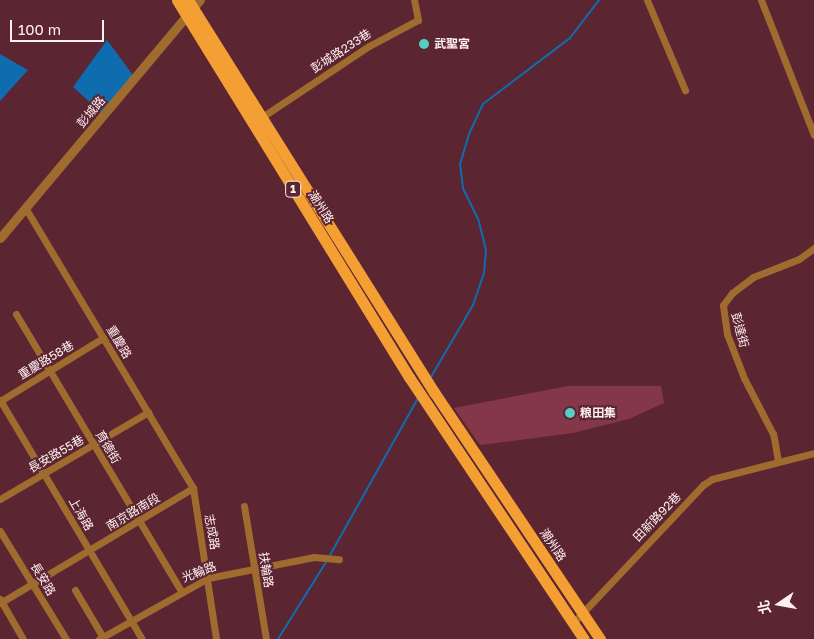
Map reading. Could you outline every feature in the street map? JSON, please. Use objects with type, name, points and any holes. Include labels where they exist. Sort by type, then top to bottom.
[{"type":"main road","name":"潮州路","points":[[177,0],[192,6],[434,392],[600,639]]},
{"type":"main road","name":"潮州路","points":[[192,6],[409,377],[573,623]]},
{"type":"main road","name":"1","points":[[573,623],[584,639]]},
{"type":"street","name":"彭城路233巷","points":[[262,117],[369,46],[418,20],[414,0]]},
{"type":"street","points":[[647,0],[684,90]]},
{"type":"street","points":[[761,0],[814,135]]},
{"type":"street","name":"彭城路","points":[[0,238],[26,209],[192,6]]},
{"type":"street","name":"重慶路","points":[[26,209],[193,488]]},
{"type":"street","name":"彭達街","points":[[778,461],[773,434],[744,378],[727,334],[723,305],[732,293],[753,277],[799,259],[814,248]]},
{"type":"street","name":"育德街","points":[[16,314],[181,591]]},
{"type":"street","name":"重慶路58巷","points":[[0,401],[103,338]]},
{"type":"street","name":"上海路","points":[[0,401],[142,639]]},
{"type":"street","name":"長安路55巷","points":[[0,499],[148,412]]},
{"type":"street","name":"田新路92巷","points":[[573,623],[703,485],[712,479],[814,453]]},
{"type":"street","name":"南京路南段","points":[[1,601],[140,522],[193,488]]},
{"type":"street","name":"志成路","points":[[193,488],[216,639]]},
{"type":"street","name":"扶輪路","points":[[244,506],[266,639]]},
{"type":"street","name":"長安路","points":[[0,531],[66,639]]},
{"type":"street","name":"光輪路","points":[[102,638],[181,591],[208,578],[254,566],[318,557],[336,559]]},
{"type":"street","points":[[75,590],[102,638]]},
{"type":"street","points":[[1,601],[23,639]]},
{"type":"shaded area","points":[[568,386],[661,386],[664,403],[629,419],[573,433],[480,445],[454,408]]},
{"type":"water","points":[[107,40],[135,78],[105,116],[73,87]]},
{"type":"water","points":[[0,54],[28,70],[0,101]]},
{"type":"waterway","points":[[431,377],[473,305],[484,273],[486,250],[478,219],[463,188],[460,164],[469,134],[483,104],[570,38],[599,0]]},
{"type":"waterway","points":[[330,555],[418,398]]},
{"type":"waterway","points":[[278,639],[328,559]]},
{"type":"place","name":"武聖宮","points":[[424,44]]},
{"type":"place","name":"粮田集","points":[[570,413]]}]
